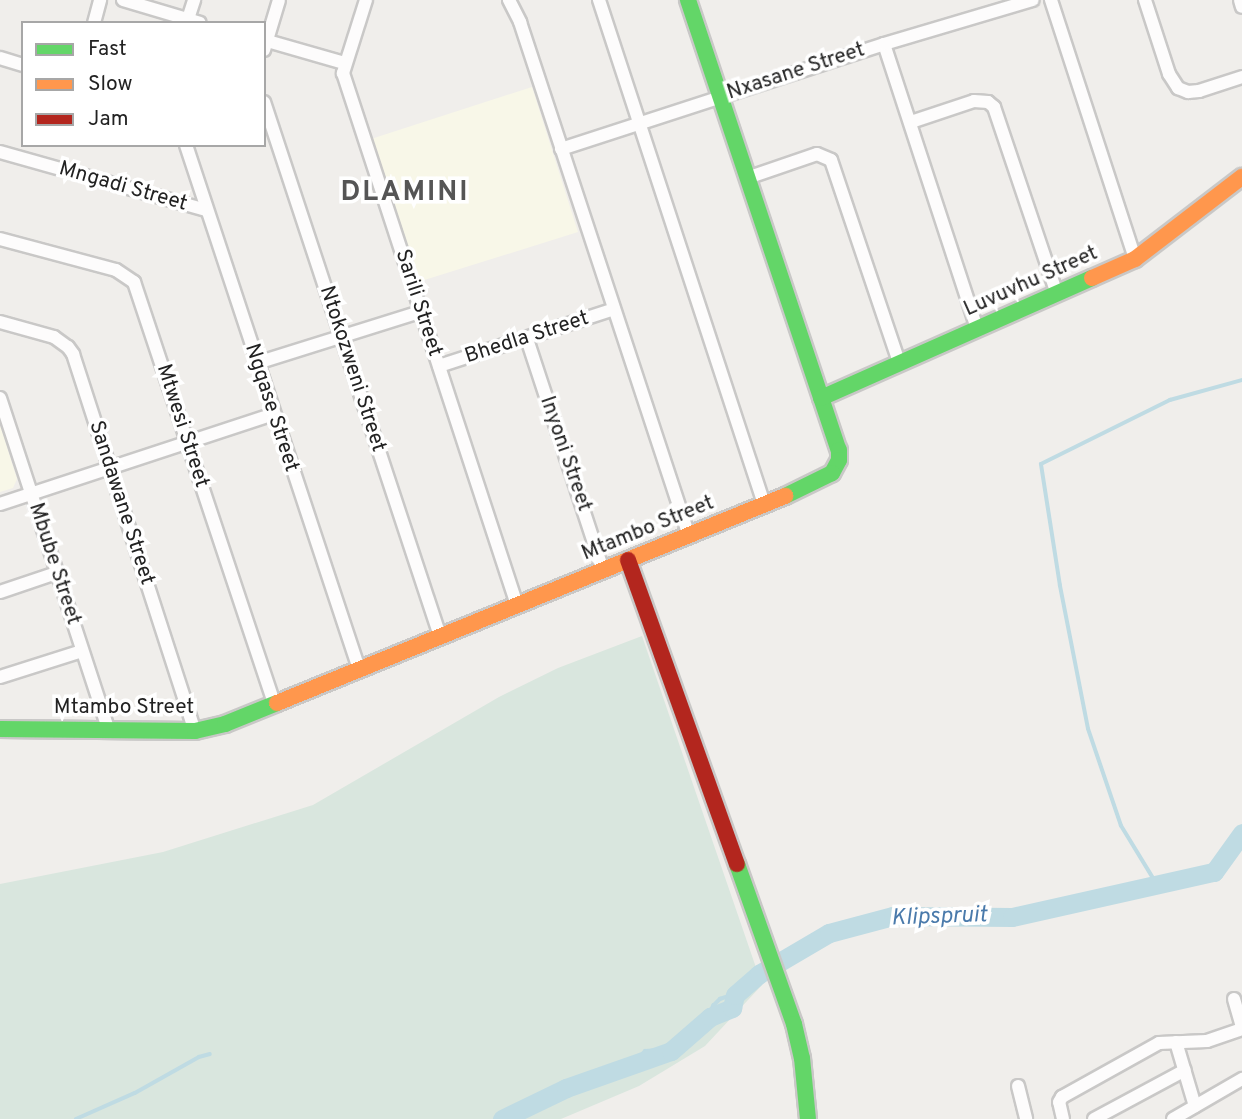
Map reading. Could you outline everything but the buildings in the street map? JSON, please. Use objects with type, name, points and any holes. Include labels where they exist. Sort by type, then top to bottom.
[{"type":"street","points":[[95,21],[100,0]]},
{"type":"street","points":[[123,0],[194,21],[194,0]]},
{"type":"street","points":[[266,41],[279,0]]},
{"type":"street","name":"Sarili Street","points":[[366,0],[342,74],[517,605]]},
{"type":"street","points":[[509,0],[516,12],[688,536]]},
{"type":"street","points":[[599,0],[764,504]]},
{"type":"street","name":"Mtambo Street","points":[[0,729],[195,731],[225,724],[821,481],[836,466],[839,450],[688,0]]},
{"type":"street","name":"Nxasane Street","points":[[561,149],[884,44],[1033,0]]},
{"type":"street","points":[[1052,0],[1135,259]]},
{"type":"street","points":[[1145,0],[1169,74],[1178,88],[1186,92],[1199,91],[1242,76]]},
{"type":"street","points":[[1240,0],[1242,6]]},
{"type":"street","points":[[266,44],[344,63]]},
{"type":"street","points":[[884,44],[977,328]]},
{"type":"street","points":[[0,58],[21,64]]},
{"type":"street","points":[[911,122],[974,101],[988,102],[995,107],[1057,294]]},
{"type":"street","name":"Ntokozweni Street","points":[[266,108],[440,636]]},
{"type":"street","name":"Ngqase Street","points":[[187,147],[359,669]]},
{"type":"street","name":"Mngadi Street","points":[[0,152],[206,210]]},
{"type":"street","points":[[747,178],[817,154],[831,160],[899,362]]},
{"type":"street","name":"Luvuvhu Street","points":[[821,398],[1135,259],[1242,177]]},
{"type":"street","name":"Mtwesi Street","points":[[0,239],[116,270],[134,282],[274,704]]},
{"type":"street","name":"Bhedla Street","points":[[439,366],[614,309]]},
{"type":"street","points":[[257,363],[420,312]]},
{"type":"street","name":"Sandawane Street","points":[[0,323],[54,337],[68,346],[195,731]]},
{"type":"street","name":"Inyoni Street","points":[[527,339],[603,570]]},
{"type":"street","name":"Mbube Street","points":[[0,398],[109,731]]},
{"type":"street","points":[[0,504],[274,414]]},
{"type":"street","points":[[628,560],[799,1041],[808,1119]]},
{"type":"street","points":[[0,592],[56,573]]},
{"type":"street","points":[[0,677],[82,651]]},
{"type":"street","points":[[1063,1119],[1059,1100],[1064,1095],[1158,1043],[1206,1041],[1242,1028],[1234,999]]},
{"type":"street","points":[[1176,1042],[1195,1106]]},
{"type":"street","points":[[1094,1119],[1185,1070]]},
{"type":"street","points":[[1172,1119],[1242,1079]]},
{"type":"street","points":[[1018,1086],[1026,1119]]},
{"type":"shaded area","points":[[532,87],[578,232],[418,282],[371,139]]},
{"type":"shaded area","points":[[0,425],[17,479],[13,488],[0,492]]},
{"type":"shaded area","points":[[642,636],[762,985],[705,1046],[639,1086],[561,1119],[0,1119],[0,884],[163,852],[313,805],[499,697],[558,668]]},
{"type":"waterway","points":[[1157,885],[1121,826],[1088,729],[1060,586],[1041,464],[1170,400],[1242,380]]},
{"type":"waterway","name":"Klipspruit","points":[[502,1119],[566,1088],[671,1051],[710,1017],[732,1008],[735,995],[759,974],[829,933],[893,916],[1012,917],[1214,872],[1242,833]]},
{"type":"waterway","points":[[706,1021],[713,1006],[720,999],[737,993]]},
{"type":"waterway","points":[[634,1063],[645,1051],[674,1049]]},
{"type":"waterway","points":[[76,1119],[135,1093],[199,1057],[210,1054]]},
{"type":"traffic: fast","points":[[688,0],[839,450],[839,460],[832,473],[785,496]]},
{"type":"traffic: fast","points":[[821,398],[1092,278]]},
{"type":"traffic: fast","points":[[0,729],[195,731],[225,724],[277,703]]},
{"type":"traffic: fast","points":[[737,864],[794,1024],[802,1058],[808,1119]]},
{"type":"traffic: slow","points":[[1092,278],[1135,259],[1242,177]]},
{"type":"traffic: slow","points":[[277,703],[785,496]]},
{"type":"traffic: jam","points":[[628,560],[737,864]]},
{"type":"district","name":"DLAMINI","points":[[405,193]]}]
